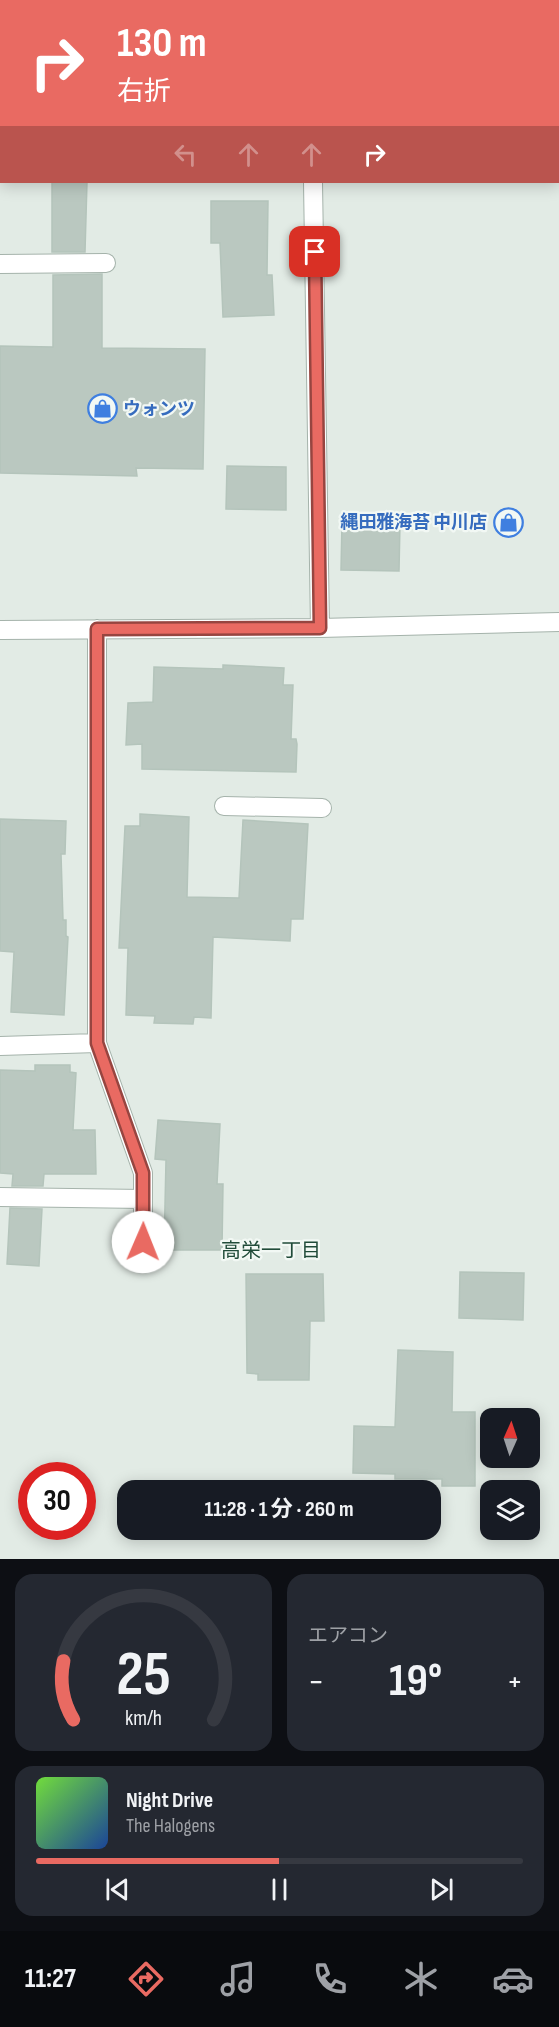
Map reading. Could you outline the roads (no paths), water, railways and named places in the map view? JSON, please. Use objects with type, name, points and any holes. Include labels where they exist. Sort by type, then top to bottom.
[{"type":"street","points":[[314,183],[320,628]]},
{"type":"street","points":[[0,264],[106,263]]},
{"type":"street","points":[[0,630],[320,628],[559,622]]},
{"type":"street","points":[[97,629],[97,1043],[143,1173],[143,1242]]},
{"type":"street","points":[[224,806],[322,808]]},
{"type":"street","points":[[0,1046],[97,1043]]},
{"type":"street","points":[[0,1197],[143,1199]]},
{"type":"place","name":"ウォンツ","points":[[102,409]]},
{"type":"place","name":"縄田雅海苔 中川店","points":[[508,522]]},
{"type":"district","name":"高栄一丁目","points":[[271,1250]]}]
